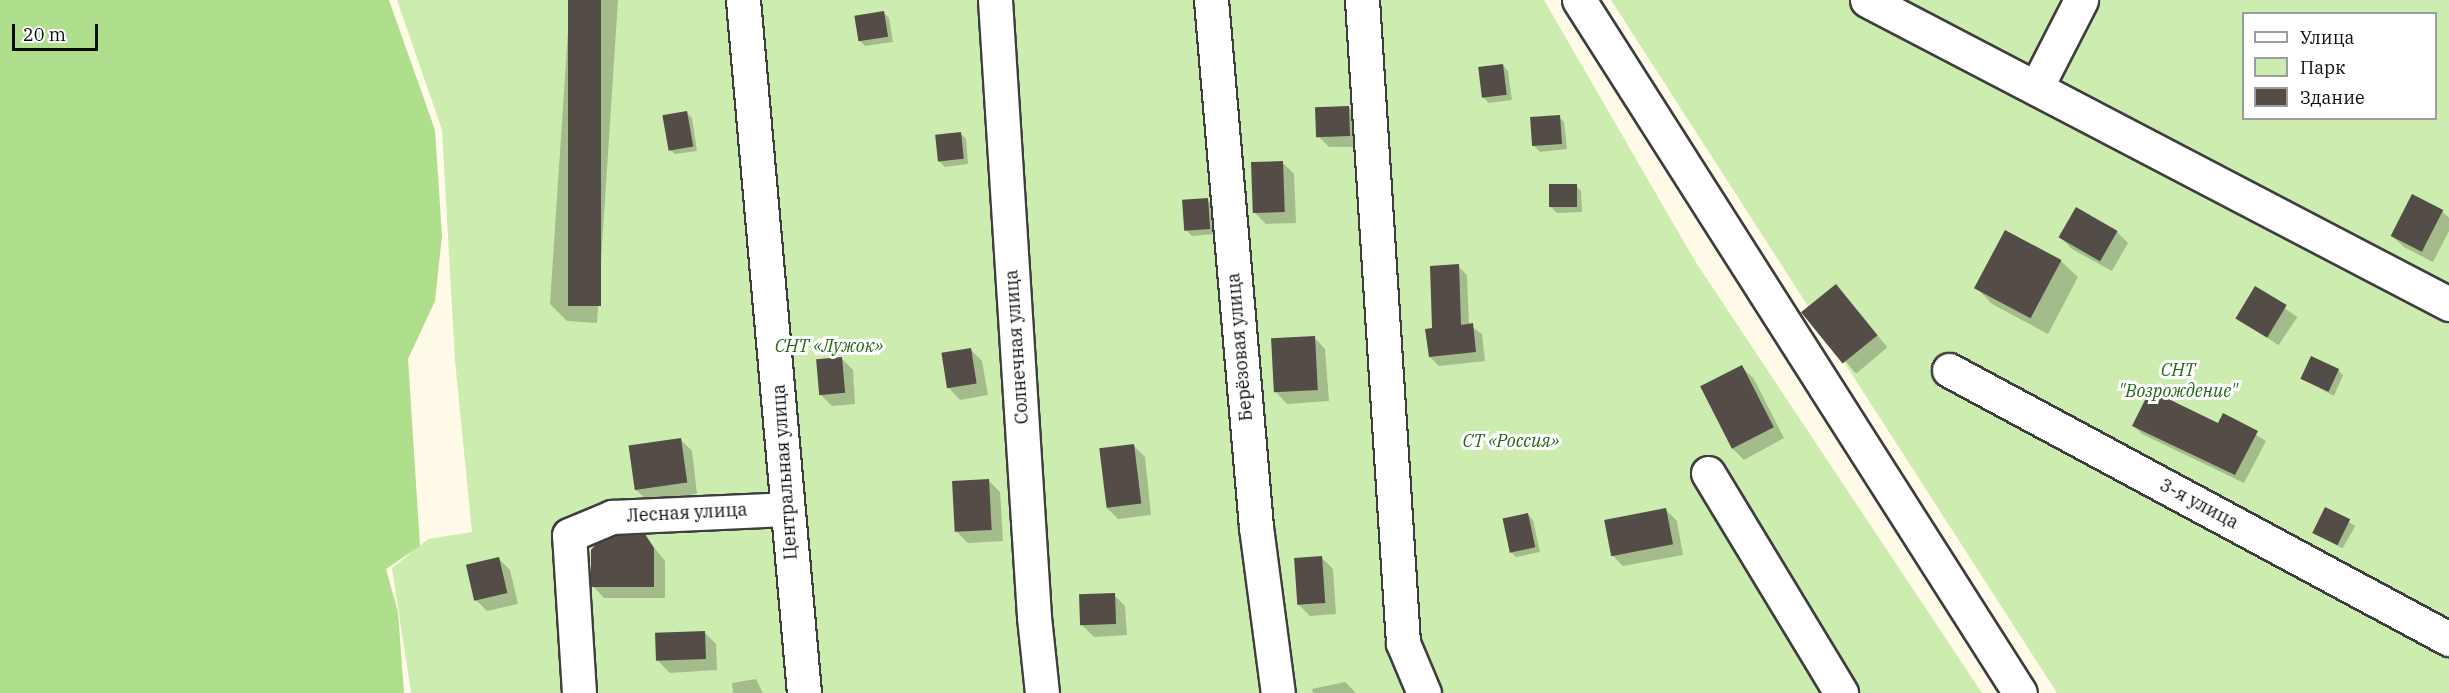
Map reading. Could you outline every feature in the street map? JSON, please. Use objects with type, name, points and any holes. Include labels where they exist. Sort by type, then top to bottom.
[{"type":"street","name":"Центральная улица","points":[[743,0],[773,316],[786,509],[804,693]]},
{"type":"street","name":"Солнечная улица","points":[[995,0],[1034,617],[1042,693]]},
{"type":"street","name":"Берёзовая улица","points":[[1211,0],[1256,527],[1278,693]]},
{"type":"street","points":[[1362,0],[1403,643],[1424,693]]},
{"type":"street","points":[[1579,0],[2020,693]]},
{"type":"street","points":[[1867,0],[2449,304]]},
{"type":"street","points":[[2036,88],[2081,0]]},
{"type":"street","name":"3-я улица","points":[[1949,370],[2449,639]]},
{"type":"street","points":[[1708,473],[1841,693]]},
{"type":"street","name":"Лесная улица","points":[[579,693],[568,535],[612,517],[786,509]]},
{"type":"green space","points":[[0,0],[389,0],[435,130],[442,236],[435,301],[408,359],[420,546],[386,569],[398,612],[404,693],[0,693]]},
{"type":"green space","name":"СНТ «Лужок»","points":[[397,0],[1205,0],[1266,693],[411,693],[392,568],[428,539],[472,532],[455,361],[442,130]]},
{"type":"green space","name":"СТ «Россия»","points":[[1216,0],[1544,0],[1695,261],[1982,693],[1281,693]]},
{"type":"green space","name":"СНТ \"Возрождение\"","points":[[1611,0],[2449,0],[2449,693],[2057,693]]},
{"type":"building","points":[[568,0],[601,0],[601,306],[568,306]]},
{"type":"building","points":[[884,11],[888,37],[858,41],[854,16]]},
{"type":"building","points":[[1503,64],[1507,95],[1482,98],[1478,67]]},
{"type":"building","points":[[1349,106],[1350,136],[1316,137],[1315,107]]},
{"type":"building","points":[[687,111],[693,146],[669,151],[662,115]]},
{"type":"building","points":[[1560,115],[1562,144],[1532,146],[1530,117]]},
{"type":"building","points":[[961,132],[964,159],[938,162],[935,135]]},
{"type":"building","points":[[1283,161],[1285,212],[1253,213],[1251,162]]},
{"type":"building","points":[[1549,184],[1577,184],[1577,207],[1549,207]]},
{"type":"building","points":[[2412,194],[2443,210],[2422,252],[2391,236]]},
{"type":"building","points":[[1208,198],[1210,229],[1184,231],[1182,200]]},
{"type":"building","points":[[2076,207],[2118,231],[2100,261],[2058,237]]},
{"type":"building","points":[[2005,230],[2062,260],[2031,318],[1974,288]]},
{"type":"building","points":[[1459,264],[1461,325],[1473,323],[1476,352],[1429,357],[1425,329],[1432,328],[1430,266]]},
{"type":"building","points":[[1836,284],[1878,335],[1843,364],[1801,312]]},
{"type":"building","points":[[2255,286],[2287,305],[2267,338],[2235,319]]},
{"type":"building","points":[[1315,336],[1318,390],[1274,392],[1271,338]]},
{"type":"building","points":[[971,348],[977,384],[947,388],[941,353]]},
{"type":"building","points":[[2311,356],[2339,369],[2329,392],[2300,379]]},
{"type":"building","points":[[842,357],[845,393],[819,395],[816,359]]},
{"type":"building","points":[[1742,365],[1774,427],[1732,449],[1700,386]]},
{"type":"building","points":[[2150,390],[2218,423],[2223,413],[2258,431],[2235,475],[2132,426]]},
{"type":"building","points":[[681,438],[687,483],[635,490],[629,445]]},
{"type":"building","points":[[1134,444],[1141,504],[1107,508],[1099,448]]},
{"type":"building","points":[[989,479],[992,530],[955,532],[952,481]]},
{"type":"building","points":[[2325,507],[2350,519],[2337,545],[2312,533]]},
{"type":"building","points":[[1666,508],[1673,544],[1611,556],[1604,520]]},
{"type":"building","points":[[1528,513],[1535,547],[1510,553],[1503,518]]},
{"type":"building","points":[[645,534],[654,548],[654,587],[591,587],[591,550],[596,544],[616,536]]},
{"type":"building","points":[[1322,556],[1325,603],[1297,605],[1294,558]]},
{"type":"building","points":[[499,557],[507,593],[474,601],[466,565]]},
{"type":"building","points":[[1115,593],[1116,624],[1080,625],[1079,594]]},
{"type":"building","points":[[705,631],[706,659],[656,661],[655,633]]}]
